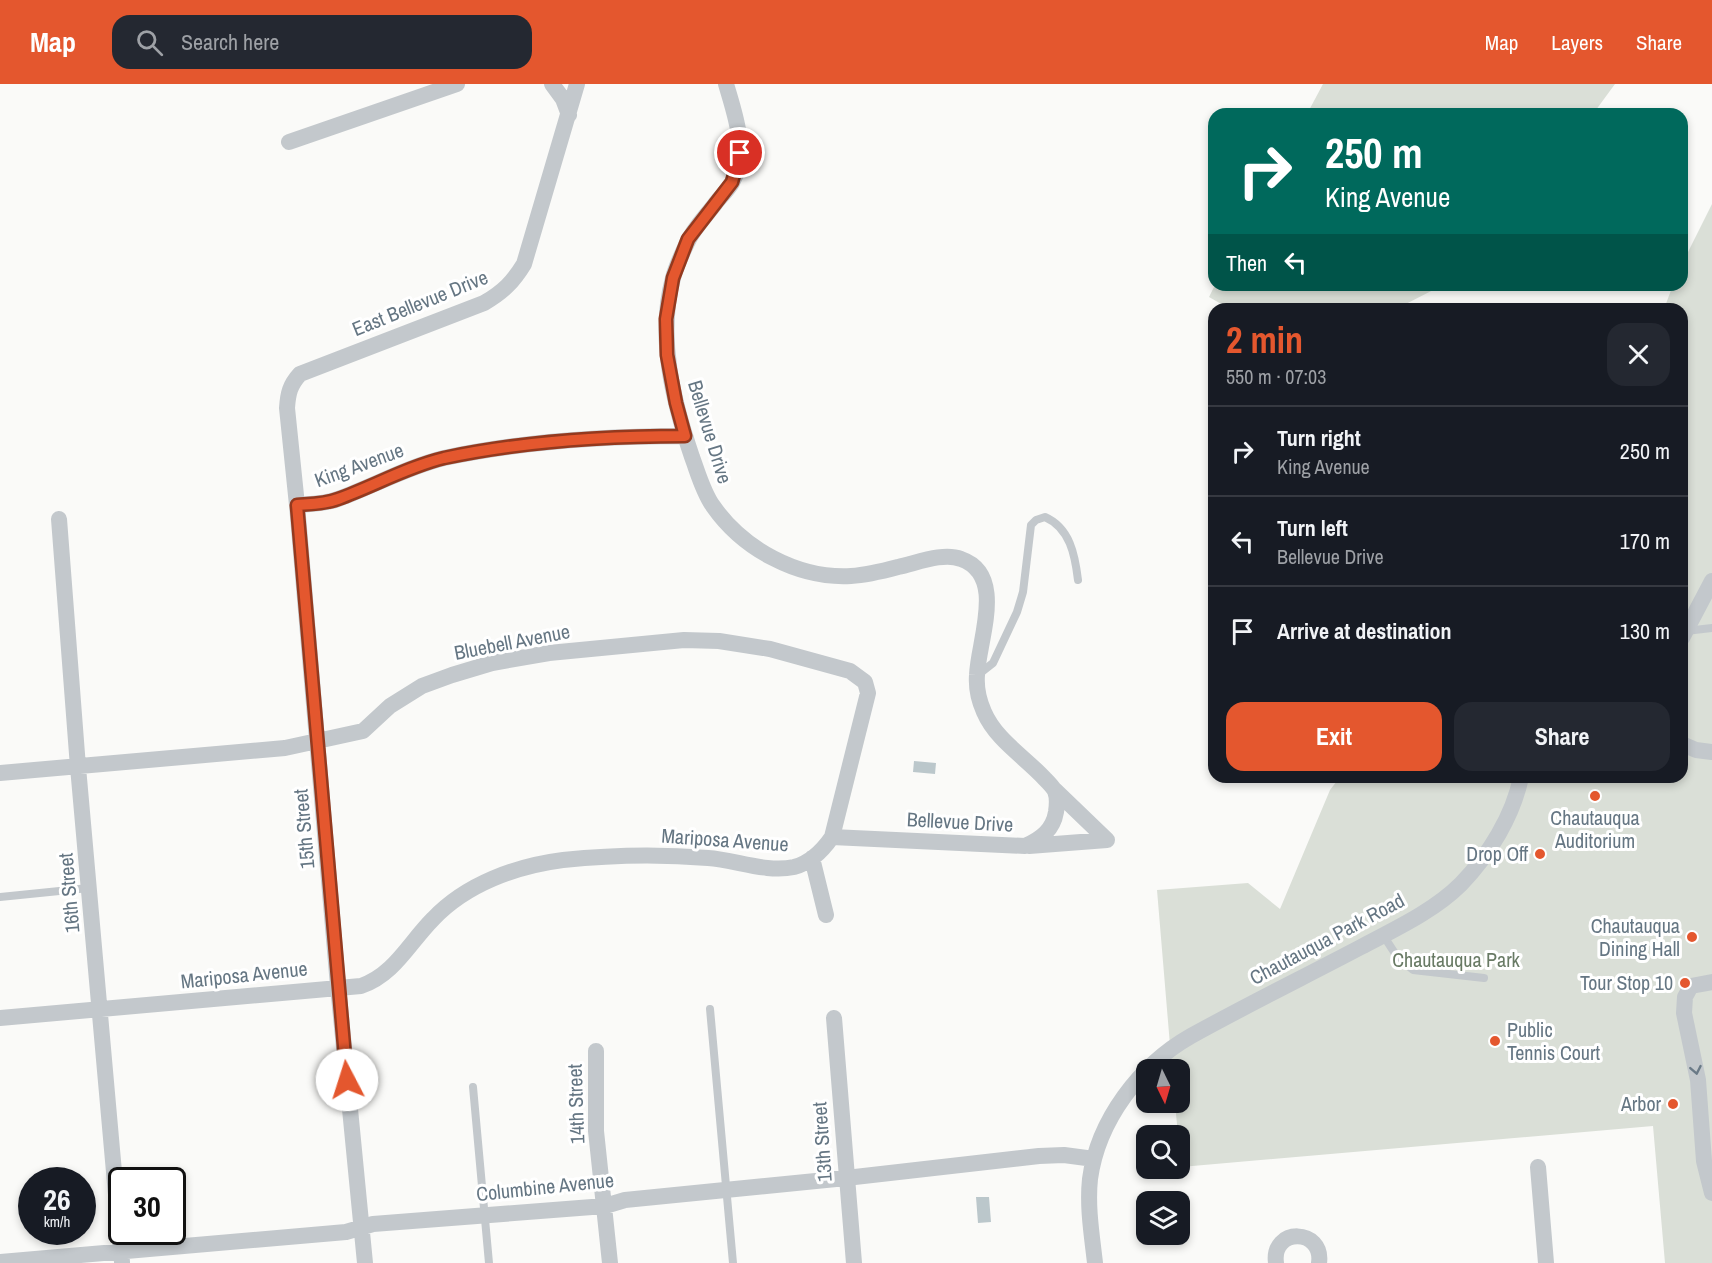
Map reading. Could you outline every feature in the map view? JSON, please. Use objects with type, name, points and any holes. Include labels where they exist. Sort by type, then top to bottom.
[{"type":"street","points":[[289,142],[456,84]]},
{"type":"street","points":[[552,84],[569,115]]},
{"type":"street","name":"East Bellevue Drive","points":[[288,392],[291,384],[300,374],[484,303],[501,293],[514,280],[524,264],[577,84]]},
{"type":"street","name":"Bellevue Drive","points":[[726,84],[736,121],[740,153],[732,182],[688,239],[673,278],[666,319],[667,355],[676,403],[685,436],[711,505],[738,534],[761,552],[787,565],[823,575],[869,574],[949,556],[962,559],[974,566],[985,581],[988,596],[977,676],[978,695],[984,713],[994,730],[1032,764],[1054,790],[1057,803],[1056,817],[1050,829],[1040,839],[1025,846],[832,837]]},
{"type":"street","name":"15th Street","points":[[288,392],[287,408],[338,987],[365,1263]]},
{"type":"street","name":"King Avenue","points":[[297,505],[337,500],[402,471],[443,459],[525,444],[616,436],[685,436]]},
{"type":"street","name":"16th Street","points":[[59,519],[78,766],[122,1258]]},
{"type":"street","points":[[1688,625],[1712,581]]},
{"type":"street","name":"Bluebell Avenue","points":[[0,773],[285,748],[318,742],[363,730],[390,706],[422,686],[492,663],[549,653],[684,640],[719,641],[770,649],[850,671],[865,682],[868,693],[832,837]]},
{"type":"street","points":[[1688,747],[1712,752]]},
{"type":"street","name":"Chautauqua Park Road","points":[[1095,1263],[1090,1206],[1090,1180],[1094,1160],[1103,1135],[1118,1107],[1146,1069],[1170,1048],[1219,1020],[1383,935],[1437,903],[1469,875],[1488,849],[1508,814],[1519,783]]},
{"type":"street","points":[[1025,846],[1107,840],[1054,790]]},
{"type":"street","name":"Mariposa Avenue","points":[[0,1018],[361,986],[373,982],[392,969],[405,950],[434,917],[470,891],[500,876],[532,865],[564,860],[645,856],[710,858],[781,869],[797,866],[812,858],[823,850],[832,837]]},
{"type":"street","points":[[812,858],[826,915]]},
{"type":"street","points":[[1712,982],[1696,984],[1690,988],[1685,997],[1684,1013],[1698,1080],[1704,1161],[1712,1193]]},
{"type":"street","name":"13th Street","points":[[834,1018],[854,1263]]},
{"type":"street","name":"14th Street","points":[[596,1051],[596,1131],[610,1263]]},
{"type":"street","name":"Columbine Avenue","points":[[0,1262],[122,1258],[346,1232],[373,1224],[605,1206],[625,1200],[1039,1156],[1064,1155],[1094,1160]]},
{"type":"street","points":[[1538,1167],[1546,1263]]},
{"type":"street","points":[[1276,1263],[1276,1252],[1279,1246],[1290,1237],[1297,1236],[1311,1240],[1316,1245],[1319,1252],[1319,1263]]},
{"type":"lane","points":[[977,676],[993,663],[1017,612],[1023,592],[1031,525],[1036,520],[1045,518],[1061,527],[1076,561],[1078,580]]},
{"type":"lane","points":[[1688,633],[1712,628]]},
{"type":"lane","points":[[0,897],[89,888]]},
{"type":"lane","points":[[1383,935],[1398,958],[1413,970],[1484,978]]},
{"type":"lane","points":[[710,1009],[733,1263]]},
{"type":"lane","points":[[472,1087],[489,1263]]},
{"type":"green space","points":[[1323,84],[1615,84],[1597,108],[1310,108]]},
{"type":"green space","name":"Chautauqua Park","points":[[1712,204],[1712,1263],[1665,1263],[1653,1126],[1190,1166],[1190,1125],[1177,1125],[1176,1113],[1190,1113],[1190,1059],[1171,1059],[1157,890],[1248,883],[1280,909],[1330,790],[1335,783],[1688,783],[1688,303],[1666,303],[1671,291],[1688,291],[1688,252]]},
{"type":"green space","points":[[1212,291],[1431,291],[1408,303],[1220,303],[1209,297]]},
{"type":"shaded area","points":[[914,761],[936,763],[935,774],[913,772]]},
{"type":"shaded area","points":[[976,1197],[989,1197],[991,1222],[978,1223]]},
{"type":"place","name":"Chautauqua Auditorium","points":[[1595,796]]},
{"type":"place","name":"Drop Off","points":[[1540,854]]},
{"type":"place","name":"Chautauqua Dining Hall","points":[[1692,937]]},
{"type":"place","name":"Tour Stop 10","points":[[1685,983]]},
{"type":"place","name":"Public Tennis Court","points":[[1495,1041]]},
{"type":"place","name":"Arbor","points":[[1673,1104]]},
{"type":"route","points":[[347,1080],[297,505],[337,500],[402,471],[443,459],[525,444],[616,436],[685,436],[667,355],[666,319],[673,278],[688,239],[732,182],[740,153]]}]
